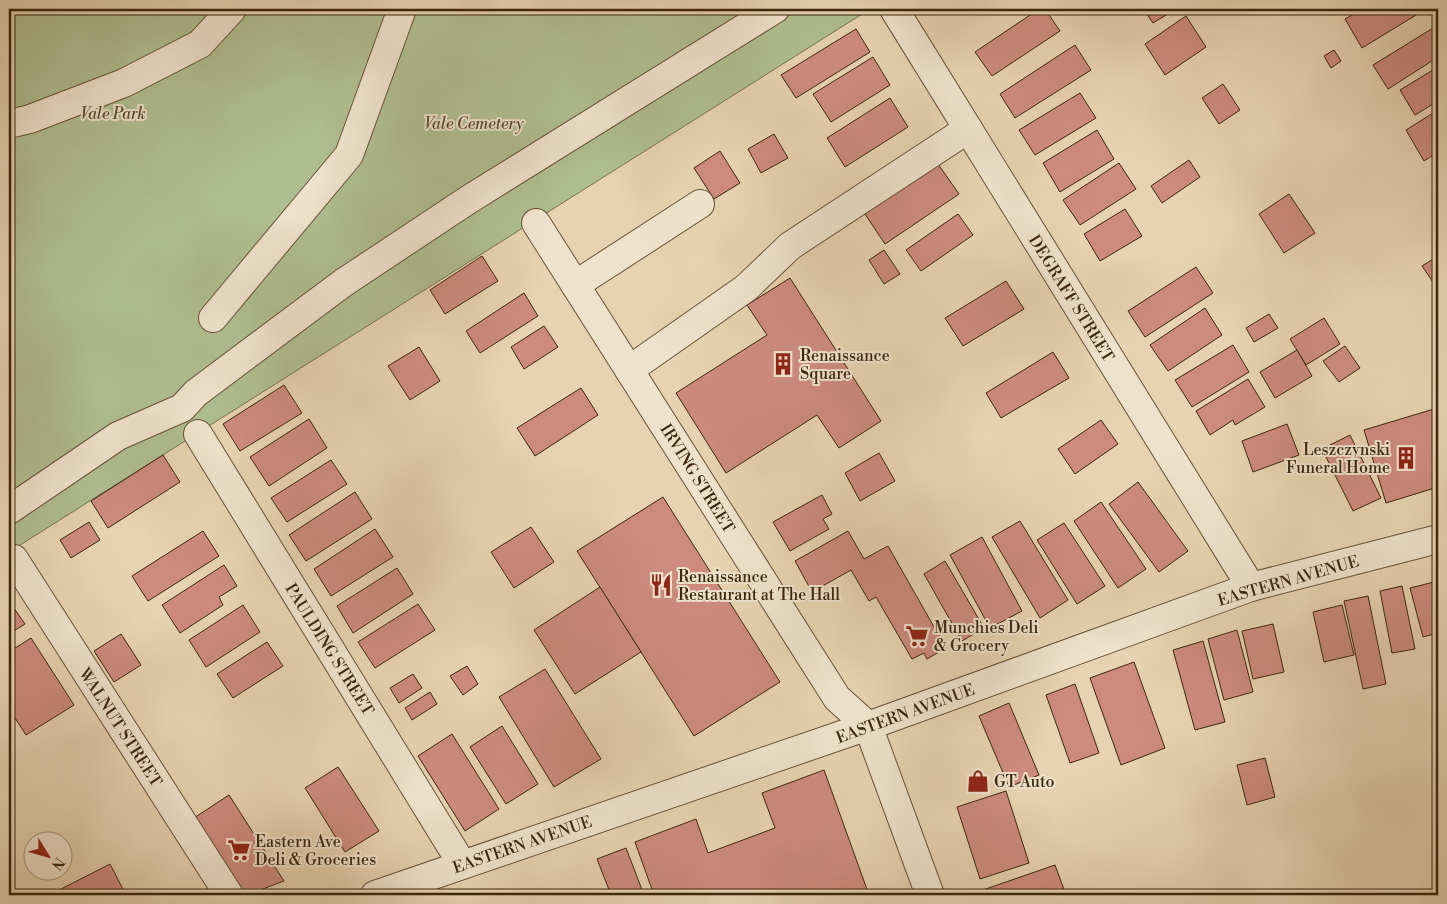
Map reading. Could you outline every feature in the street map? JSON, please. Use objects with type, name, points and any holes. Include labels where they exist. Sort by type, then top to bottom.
[{"type":"street","points":[[9,124],[124,83],[200,44],[232,9]]},
{"type":"street","points":[[213,318],[349,155],[402,9]]},
{"type":"street","points":[[9,510],[118,436],[182,408],[196,393],[343,283],[468,200],[775,9]]},
{"type":"street","name":"DEGRAFF STREET","points":[[894,9],[1251,587]]},
{"type":"street","points":[[629,370],[746,288],[790,246],[968,129]]},
{"type":"street","points":[[575,285],[700,204]]},
{"type":"street","name":"IRVING STREET","points":[[536,223],[836,698],[868,726]]},
{"type":"street","name":"PAULDING STREET","points":[[198,434],[462,864]]},
{"type":"street","name":"EASTERN AVENUE","points":[[375,895],[868,726],[1251,587],[1438,539]]},
{"type":"street","name":"WALNUT STREET","points":[[14,559],[229,895]]},
{"type":"street","points":[[868,726],[930,895]]},
{"type":"green space","name":"Vale Cemetery","points":[[9,9],[870,9],[9,552]]},
{"type":"building","points":[[1039,9],[1045,9],[1060,31],[992,76],[975,52]]},
{"type":"building","points":[[1176,9],[1153,23],[1144,10]]},
{"type":"building","points":[[1362,9],[1426,9],[1362,48],[1345,19]]},
{"type":"building","points":[[1186,16],[1206,47],[1165,75],[1145,44]]},
{"type":"building","points":[[1438,25],[1438,57],[1388,89],[1373,65]]},
{"type":"building","points":[[856,29],[870,52],[796,98],[781,75]]},
{"type":"building","points":[[1075,45],[1091,70],[1015,118],[1000,94]]},
{"type":"building","points":[[1334,50],[1341,61],[1331,68],[1324,56]]},
{"type":"building","points":[[873,57],[890,85],[831,122],[813,94]]},
{"type":"building","points":[[1438,67],[1438,101],[1415,115],[1400,90]]},
{"type":"building","points":[[1223,84],[1240,110],[1219,124],[1202,98]]},
{"type":"building","points":[[1080,93],[1096,118],[1035,155],[1019,130]]},
{"type":"building","points":[[890,98],[908,127],[845,167],[827,138]]},
{"type":"building","points":[[1438,110],[1438,152],[1424,161],[1406,130]]},
{"type":"building","points":[[1097,130],[1114,159],[1060,192],[1043,163]]},
{"type":"building","points":[[774,134],[788,158],[761,173],[748,149]]},
{"type":"building","points":[[720,151],[740,183],[714,199],[694,168]]},
{"type":"building","points":[[1189,160],[1200,177],[1162,203],[1151,186]]},
{"type":"building","points":[[1119,163],[1136,189],[1080,225],[1063,200]]},
{"type":"building","points":[[938,164],[959,194],[885,244],[865,214]]},
{"type":"building","points":[[1289,194],[1315,233],[1284,253],[1259,214]]},
{"type":"building","points":[[1125,209],[1142,236],[1100,261],[1084,234]]},
{"type":"building","points":[[958,214],[973,235],[921,271],[906,250]]},
{"type":"building","points":[[884,250],[900,274],[884,284],[869,260]]},
{"type":"building","points":[[482,256],[498,281],[445,314],[430,290]]},
{"type":"building","points":[[1438,256],[1438,283],[1435,285],[1422,266]]},
{"type":"building","points":[[1196,267],[1213,293],[1145,337],[1128,311]]},
{"type":"building","name":"Renaissance Square","points":[[790,278],[881,421],[839,448],[817,415],[726,473],[676,393],[767,335],[747,305]]},
{"type":"building","points":[[1006,281],[1024,309],[963,346],[945,318]]},
{"type":"building","points":[[524,293],[538,316],[480,353],[466,331]]},
{"type":"building","points":[[1205,308],[1222,335],[1168,371],[1150,345]]},
{"type":"building","points":[[1269,314],[1278,328],[1254,342],[1246,328]]},
{"type":"building","points":[[1324,318],[1340,344],[1306,365],[1290,339]]},
{"type":"building","points":[[544,326],[558,347],[524,369],[511,347]]},
{"type":"building","points":[[1233,345],[1249,372],[1192,407],[1175,380]]},
{"type":"building","points":[[1345,346],[1360,368],[1339,382],[1323,361]]},
{"type":"building","points":[[419,347],[440,381],[410,400],[388,366]]},
{"type":"building","points":[[1297,350],[1312,376],[1275,398],[1260,372]]},
{"type":"building","points":[[1053,352],[1069,378],[1001,418],[986,393]]},
{"type":"building","points":[[1248,379],[1265,407],[1235,425],[1233,420],[1210,435],[1196,411]]},
{"type":"building","points":[[284,385],[302,413],[240,451],[223,424]]},
{"type":"building","points":[[581,388],[598,415],[535,456],[517,428]]},
{"type":"building","name":"Leszczynski Funeral Home","points":[[1434,409],[1438,421],[1438,487],[1386,503],[1364,430]]},
{"type":"building","points":[[309,419],[327,448],[269,486],[250,457]]},
{"type":"building","points":[[1101,420],[1118,444],[1075,474],[1058,449]]},
{"type":"building","points":[[1287,424],[1299,455],[1253,472],[1242,441]]},
{"type":"building","points":[[1350,435],[1381,498],[1353,511],[1322,449]]},
{"type":"building","points":[[879,453],[895,481],[860,501],[845,473]]},
{"type":"building","points":[[163,455],[180,482],[108,528],[91,501]]},
{"type":"building","points":[[331,460],[347,484],[287,522],[271,498]]},
{"type":"building","points":[[1138,482],[1188,551],[1159,572],[1109,504]]},
{"type":"building","points":[[355,492],[372,519],[306,561],[289,535]]},
{"type":"building","points":[[822,495],[832,514],[823,519],[829,529],[790,551],[773,522]]},
{"type":"building","points":[[663,497],[780,682],[694,736],[577,551]]},
{"type":"building","points":[[1101,502],[1146,569],[1118,588],[1074,521]]},
{"type":"building","points":[[1020,521],[1068,600],[1040,618],[992,537]]},
{"type":"building","points":[[89,522],[100,540],[71,558],[60,540]]},
{"type":"building","points":[[1064,523],[1105,586],[1077,604],[1037,540]]},
{"type":"building","points":[[531,527],[554,562],[514,588],[491,552]]},
{"type":"building","points":[[375,529],[393,557],[331,596],[314,569]]},
{"type":"building","points":[[203,531],[219,556],[148,601],[132,576]]},
{"type":"building","points":[[848,531],[864,559],[888,546],[946,648],[927,659],[924,653],[912,659],[876,597],[869,601],[851,570],[812,592],[795,561]]},
{"type":"building","points":[[982,537],[1022,611],[990,628],[950,555]]},
{"type":"building","points":[[945,561],[984,628],[962,641],[924,574]]},
{"type":"building","points":[[224,565],[237,586],[219,597],[223,605],[180,633],[162,605]]},
{"type":"building","points":[[397,568],[413,594],[353,633],[337,606]]},
{"type":"building","points":[[1438,581],[1438,633],[1423,637],[1410,588]]},
{"type":"building","points":[[1402,586],[1415,649],[1392,653],[1380,591]]},
{"type":"building","points":[[600,587],[641,652],[575,694],[534,630]]},
{"type":"building","points":[[1368,596],[1386,684],[1363,689],[1344,601]]},
{"type":"building","points":[[11,604],[25,624],[9,634],[9,606]]},
{"type":"building","points":[[418,604],[435,630],[375,668],[358,642]]},
{"type":"building","points":[[243,605],[260,632],[206,667],[189,640]]},
{"type":"building","points":[[1342,605],[1354,655],[1324,662],[1313,612]]},
{"type":"building","points":[[1273,624],[1284,672],[1253,679],[1242,631]]},
{"type":"building","points":[[1237,630],[1253,692],[1224,700],[1208,639]]},
{"type":"building","points":[[121,634],[141,665],[114,682],[94,651]]},
{"type":"building","points":[[31,638],[74,705],[26,735],[15,718],[9,721],[9,652]]},
{"type":"building","points":[[1203,641],[1225,722],[1195,730],[1173,650]]},
{"type":"building","points":[[267,642],[283,666],[233,698],[217,674]]},
{"type":"building","points":[[1134,662],[1165,748],[1121,765],[1090,678]]},
{"type":"building","points":[[467,666],[478,684],[463,695],[450,676]]},
{"type":"building","points":[[545,669],[601,759],[554,787],[499,697]]},
{"type":"building","points":[[413,674],[422,688],[399,703],[390,688]]},
{"type":"building","points":[[1075,684],[1099,753],[1070,763],[1046,695]]},
{"type":"building","points":[[430,692],[437,704],[412,720],[405,708]]},
{"type":"building","points":[[1009,703],[1039,775],[1009,787],[979,716]]},
{"type":"building","points":[[502,726],[538,784],[506,804],[470,747]]},
{"type":"building","points":[[452,734],[499,809],[465,831],[418,756]]},
{"type":"building","points":[[1265,758],[1275,797],[1247,805],[1237,765]]},
{"type":"building","points":[[338,767],[379,831],[345,852],[305,788]]},
{"type":"building","points":[[824,770],[869,895],[654,895],[635,842],[696,819],[708,853],[775,828],[762,793]]},
{"type":"building","points":[[1006,791],[1029,863],[980,879],[957,807]]},
{"type":"building","name":"Eastern Ave Deli & Groceries","points":[[229,795],[284,881],[245,895],[194,818]]},
{"type":"building","points":[[626,848],[644,895],[611,895],[597,859]]},
{"type":"building","points":[[110,864],[126,895],[64,895],[61,889]]},
{"type":"building","points":[[1055,865],[1066,895],[982,895],[980,891]]},
{"type":"building","points":[[503,889],[505,895],[487,895]]},
{"type":"place","name":"Renaissance Square","points":[[783,364]]},
{"type":"place","name":"Leszczynski Funeral Home","points":[[1406,458]]},
{"type":"place","name":"Renaissance Restaurant at The Hall","points":[[661,585]]},
{"type":"place","name":"Munchies Deli & Grocery","points":[[917,636]]},
{"type":"place","name":"GT Auto","points":[[978,781]]},
{"type":"place","name":"Eastern Ave Deli & Groceries","points":[[239,850]]},
{"type":"park label","name":"Vale Park","points":[[113,113]]}]
